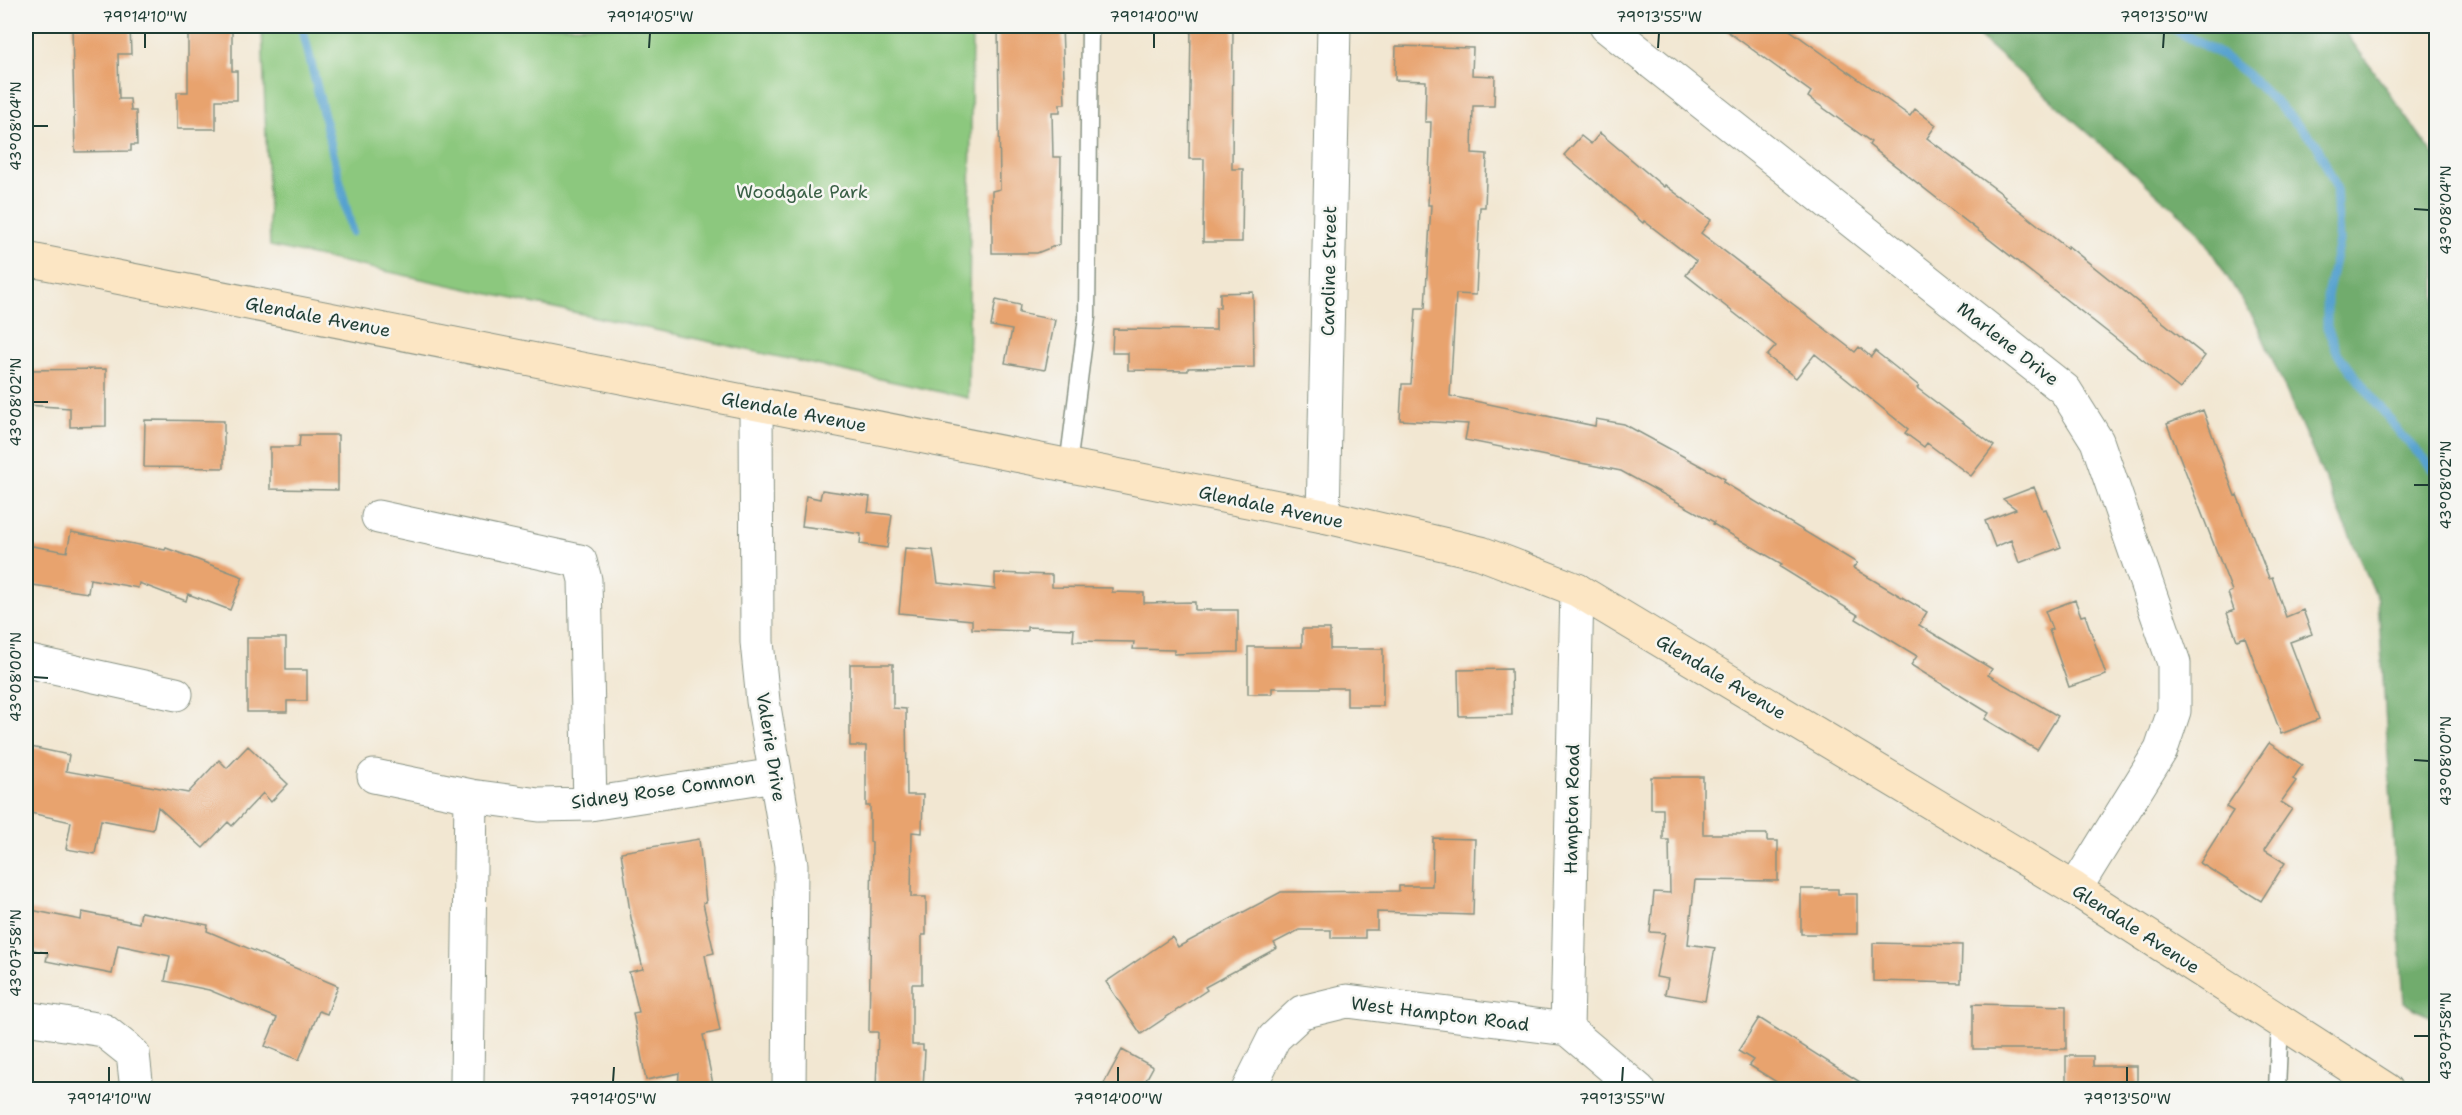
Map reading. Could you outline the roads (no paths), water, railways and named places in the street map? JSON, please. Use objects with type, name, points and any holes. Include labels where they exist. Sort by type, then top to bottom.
[{"type":"main road","name":"Glendale Avenue","points":[[26,259],[1323,516],[1481,553],[1576,590],[2075,890],[2387,1089]]},
{"type":"street","name":"Caroline Street","points":[[1323,516],[1334,26]]},
{"type":"street","name":"Marlene Drive","points":[[1606,26],[2065,390],[2097,441],[2174,663],[2174,711],[2161,750],[2075,890]]},
{"type":"street","name":"Valerie Drive","points":[[756,404],[757,642],[763,701],[791,866],[789,1089]]},
{"type":"street","points":[[378,517],[580,561],[585,580],[590,804]]},
{"type":"street","name":"Hampton Road","points":[[1567,1029],[1576,590]]},
{"type":"street","points":[[26,661],[176,694]]},
{"type":"street","name":"Sidney Rose Common","points":[[374,776],[471,796],[539,805],[590,804],[775,775]]},
{"type":"street","points":[[467,1081],[471,796]]},
{"type":"street","name":"West Hampton Road","points":[[1248,1089],[1274,1038],[1302,1012],[1347,1001],[1567,1029]]},
{"type":"street","points":[[26,1017],[103,1030],[133,1054],[137,1089]]},
{"type":"street","points":[[1567,1029],[1639,1089]]},
{"type":"lane","points":[[1068,466],[1087,317],[1090,26]]},
{"type":"lane","points":[[2277,1089],[2280,1021]]},
{"type":"waterway","points":[[302,26],[352,232]]},
{"type":"waterway","points":[[2168,26],[2222,55],[2248,75],[2316,143],[2336,187],[2339,241],[2327,296],[2327,327],[2338,354],[2405,439],[2436,472]]},
{"type":"park label","name":"Woodgale Park","points":[[802,192]]}]
